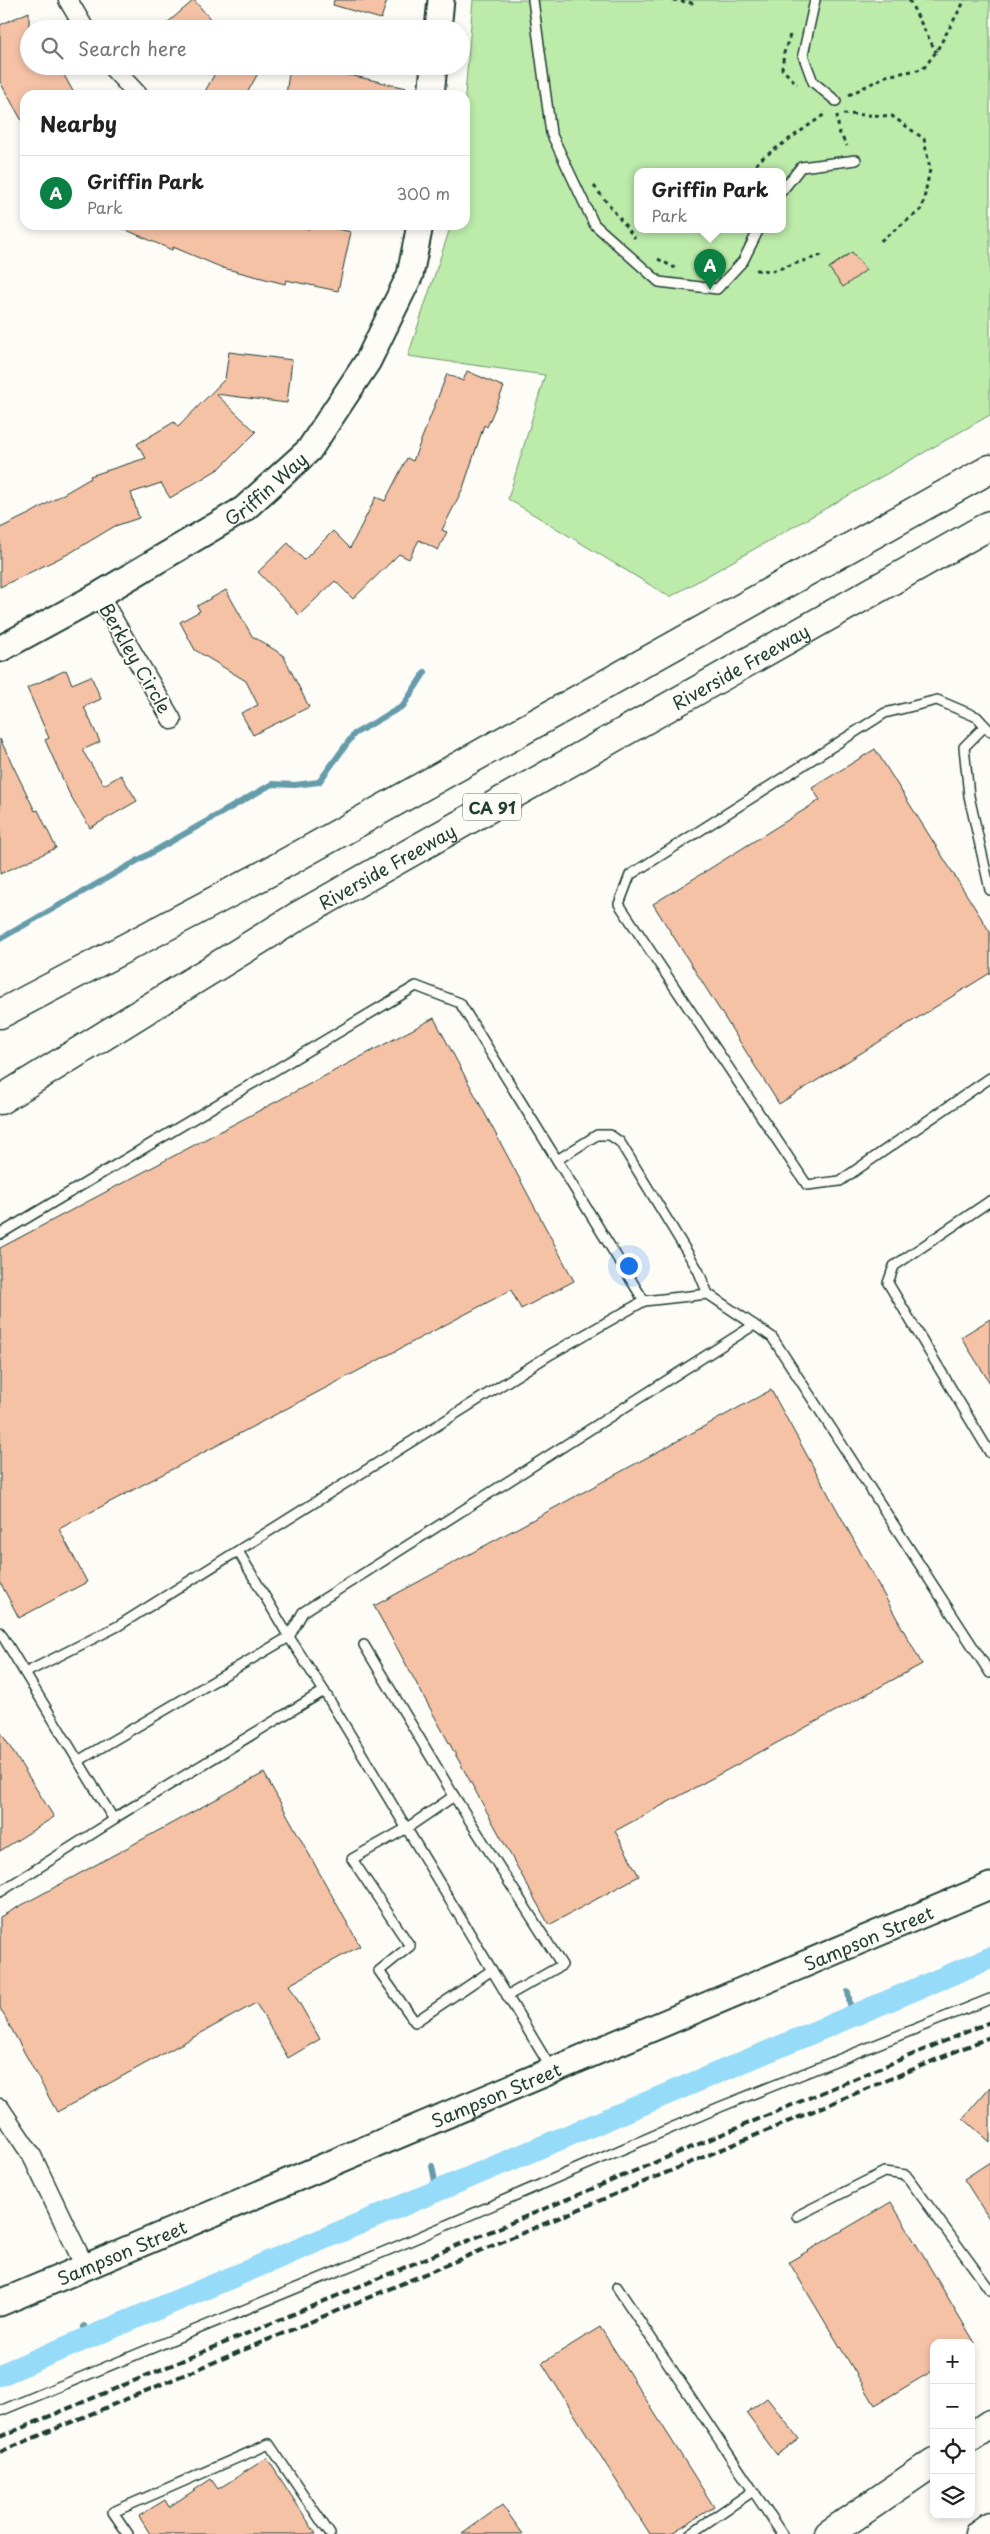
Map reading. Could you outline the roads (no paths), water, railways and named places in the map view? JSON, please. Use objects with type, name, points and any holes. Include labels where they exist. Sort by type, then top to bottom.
[{"type":"main road","points":[[0,1014],[274,870],[990,469]]},
{"type":"main road","name":"Riverside Freeway","points":[[0,1100],[298,916],[990,526]]},
{"type":"main road","points":[[975,2434],[990,2424]]},
{"type":"main road","points":[[829,2534],[930,2465]]},
{"type":"main road","points":[[979,2534],[990,2526]]},
{"type":"street","points":[[68,0],[80,20]]},
{"type":"street","points":[[439,20],[442,0]]},
{"type":"street","points":[[119,75],[133,90]]},
{"type":"street","points":[[432,90],[433,75]]},
{"type":"street","name":"Griffin Way","points":[[0,649],[99,595],[244,509],[309,450],[368,361],[410,275],[419,230]]},
{"type":"street","name":"Berkley Circle","points":[[99,595],[172,720]]},
{"type":"street","name":"Sampson Street","points":[[0,2303],[990,1886]]},
{"type":"street","points":[[0,2108],[32,2156],[85,2267]]},
{"type":"lane","points":[[533,0],[551,133],[594,224],[659,282],[717,289],[743,261],[757,233]]},
{"type":"lane","points":[[815,0],[803,55],[814,82],[836,101]]},
{"type":"lane","points":[[786,186],[801,167],[856,160]]},
{"type":"lane","points":[[990,890],[969,796],[964,747],[987,728],[977,717],[937,700],[885,712],[630,875],[619,904],[807,1185],[840,1181],[990,1078]]},
{"type":"lane","points":[[0,1234],[416,986],[460,1003],[644,1301]]},
{"type":"lane","points":[[557,1160],[598,1135],[610,1136],[620,1142],[698,1270],[708,1294],[772,1337],[990,1673]]},
{"type":"lane","points":[[990,1201],[894,1266],[888,1283],[990,1453]]},
{"type":"lane","points":[[25,1673],[118,1626],[551,1354],[644,1301],[708,1294]]},
{"type":"lane","points":[[78,1762],[289,1637],[303,1612],[754,1325]]},
{"type":"lane","points":[[238,1551],[552,2070]]},
{"type":"lane","points":[[0,1632],[113,1819]]},
{"type":"lane","points":[[364,1645],[454,1796],[562,1965],[507,1996]]},
{"type":"lane","points":[[0,1892],[113,1819],[324,1691]]},
{"type":"lane","points":[[454,1796],[407,1828],[352,1859],[410,1946],[379,1971],[415,2022],[492,1970]]},
{"type":"lane","points":[[0,2411],[398,2246],[720,2107],[990,1999]]},
{"type":"lane","points":[[797,2216],[884,2172],[906,2175],[990,2290]]},
{"type":"lane","points":[[617,2287],[782,2534]]},
{"type":"lane","points":[[128,2534],[113,2512],[269,2444],[330,2534]]},
{"type":"lane","points":[[690,2534],[753,2491]]},
{"type":"waterway","points":[[0,939],[272,784],[295,785],[319,782],[354,734],[403,706],[425,672]]},
{"type":"waterway","points":[[0,2375],[990,1958]]},
{"type":"waterway","points":[[848,1992],[852,2017]]},
{"type":"waterway","points":[[432,2166],[437,2191]]},
{"type":"waterway","points":[[84,2326],[84,2339]]},
{"type":"railway","points":[[0,2437],[990,2022]]},
{"type":"railway","points":[[0,2452],[990,2037]]},
{"type":"place","name":"Griffin Park","points":[[710,290]]}]
